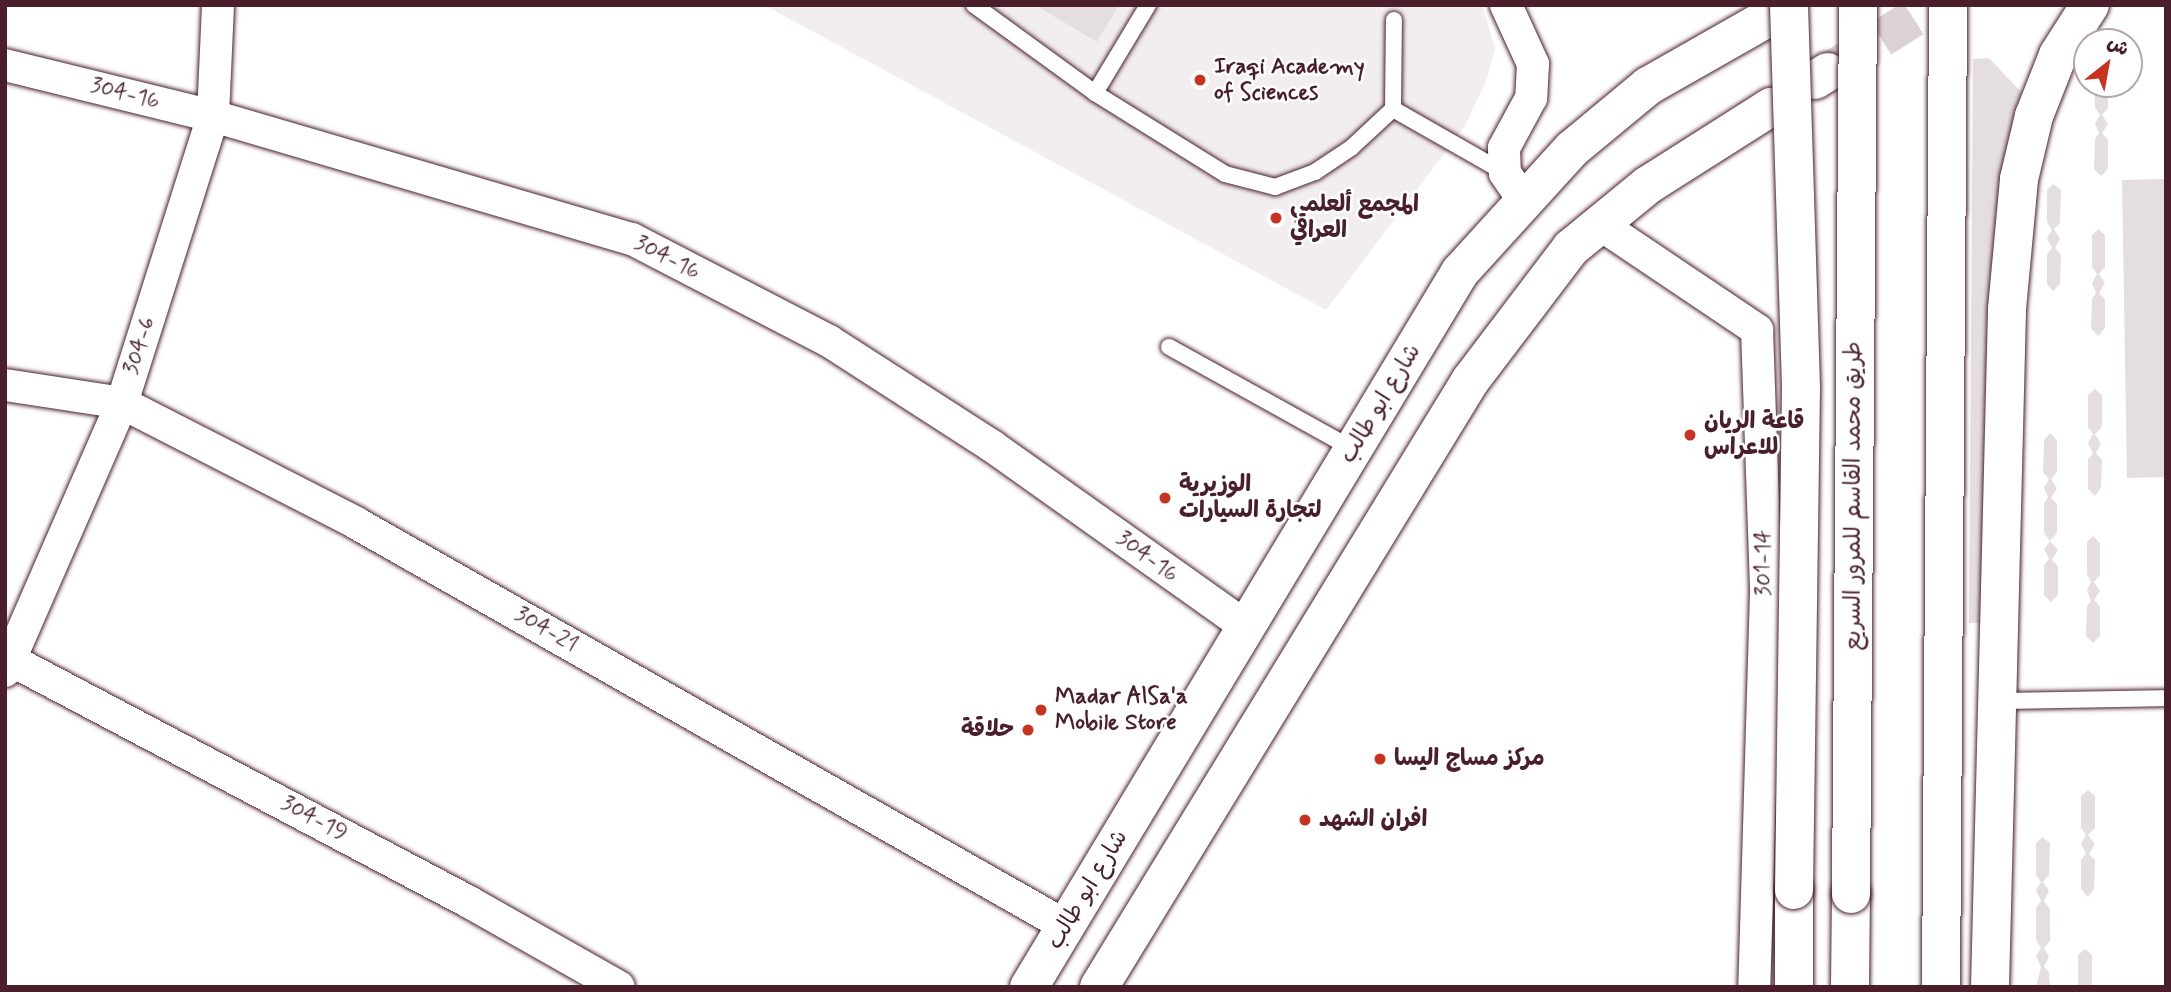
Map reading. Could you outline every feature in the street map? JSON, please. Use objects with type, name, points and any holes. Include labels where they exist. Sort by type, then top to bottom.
[{"type":"main road","name":"طريق محمد القاسم للمرور السريع","points":[[1850,987],[1858,5]]},
{"type":"main road","points":[[1941,987],[1948,5]]},
{"type":"main road","points":[[1990,987],[1994,701],[2007,310],[2019,179],[2034,116],[2058,55],[2091,5]]},
{"type":"main road","name":"شارع ابو طالب","points":[[1029,987],[1248,628],[1460,272],[1515,187],[1572,149],[1648,86],[1777,12]]},
{"type":"main road","points":[[1777,12],[1801,388],[1794,987]]},
{"type":"main road","points":[[1098,987],[1470,382],[1571,248],[1598,223],[1648,185],[1771,107]]},
{"type":"street","name":"304-6","points":[[7,662],[122,403],[213,116],[218,5]]},
{"type":"street","points":[[1506,5],[1533,64],[1531,98],[1504,148],[1515,187]]},
{"type":"street","name":"304-16","points":[[5,65],[213,116],[632,239],[829,341],[992,446],[1248,628]]},
{"type":"street","name":"301-14","points":[[1598,223],[1757,330],[1766,592],[1754,987]]},
{"type":"street","name":"304-21","points":[[5,385],[122,403],[356,523],[1066,926]]},
{"type":"street","name":"304-19","points":[[7,662],[619,987]]},
{"type":"lane","points":[[974,5],[1095,93],[1226,174],[1275,187],[1315,172],[1342,154],[1393,109],[1394,20]]},
{"type":"lane","points":[[1095,93],[1148,5]]},
{"type":"lane","points":[[1393,109],[1515,187]]},
{"type":"lane","points":[[1169,347],[1353,449]]},
{"type":"lane","points":[[1994,701],[2166,698]]},
{"type":"shaded area","name":"المجمع ألعلمي العراقي","points":[[764,5],[1482,5],[1495,48],[1487,79],[1465,126],[1326,310]]},
{"type":"shaded area","points":[[1035,5],[1119,5],[1097,42]]},
{"type":"shaded area","points":[[1989,58],[2022,93],[2008,139],[1998,201],[1983,623],[1969,623],[1973,59]]},
{"type":"shaded area","points":[[2095,98],[2108,98],[2108,108],[2102,115],[2108,124],[2102,133],[2108,140],[2108,169],[2101,176],[2094,169],[2095,139],[2099,133],[2095,123],[2100,115],[2095,107]]},
{"type":"shaded area","points":[[2166,179],[2166,477],[2127,478],[2122,180]]},
{"type":"shaded area","points":[[2053,184],[2061,190],[2060,223],[2054,229],[2060,239],[2055,248],[2061,255],[2060,284],[2053,291],[2047,284],[2047,254],[2052,248],[2047,238],[2052,230],[2047,222],[2047,190]]},
{"type":"shaded area","points":[[2098,229],[2105,235],[2105,267],[2099,274],[2105,283],[2099,293],[2105,299],[2105,328],[2098,336],[2091,328],[2092,299],[2096,293],[2092,283],[2097,274],[2092,267],[2092,235]]},
{"type":"shaded area","points":[[2095,389],[2102,395],[2102,427],[2095,434],[2101,444],[2096,453],[2102,460],[2101,488],[2095,496],[2088,489],[2088,459],[2093,453],[2088,443],[2093,434],[2088,427],[2088,395]]},
{"type":"shaded area","points":[[2050,433],[2057,440],[2057,472],[2051,479],[2057,488],[2051,498],[2057,504],[2057,533],[2050,541],[2044,533],[2044,504],[2048,497],[2044,488],[2049,479],[2043,472],[2044,440]]},
{"type":"shaded area","points":[[2093,536],[2100,543],[2100,575],[2094,582],[2100,591],[2094,600],[2100,607],[2100,636],[2093,643],[2086,636],[2087,606],[2091,601],[2087,590],[2091,582],[2087,574],[2087,542]]},
{"type":"shaded area","points":[[2050,541],[2058,550],[2052,560],[2058,566],[2058,595],[2051,602],[2044,595],[2044,565],[2049,559],[2044,549]]},
{"type":"shaded area","points":[[2088,790],[2095,796],[2095,828],[2088,835],[2095,844],[2089,854],[2095,860],[2094,889],[2088,897],[2081,889],[2081,860],[2086,854],[2081,844],[2086,835],[2081,828],[2081,796]]},
{"type":"shaded area","points":[[2042,837],[2050,843],[2049,875],[2043,882],[2049,891],[2044,901],[2050,909],[2050,941],[2044,948],[2049,957],[2044,966],[2049,973],[2050,987],[2036,987],[2041,967],[2036,956],[2041,948],[2036,940],[2036,908],[2041,901],[2036,890],[2041,882],[2036,875],[2036,843]]},
{"type":"shaded area","points":[[2085,949],[2092,955],[2092,987],[2078,987],[2078,955]]},
{"type":"tunnel","points":[[1833,69],[1934,5]]},
{"type":"place","name":"Iraqi Academy of Sciences","points":[[1200,80]]},
{"type":"place","name":"المجمع ألعلمي العراقي","points":[[1276,218]]},
{"type":"place","name":"قاعة الريان للاعراس","points":[[1690,435]]},
{"type":"place","name":"الوزيرية لتجارة السيارات","points":[[1165,498]]},
{"type":"place","name":"Madar AlSa'a Mobile Store","points":[[1041,710]]},
{"type":"place","name":"حلاقة","points":[[1028,730]]},
{"type":"place","name":"مركز مساج اليسا","points":[[1380,759]]},
{"type":"place","name":"افران الشهد","points":[[1305,820]]}]
